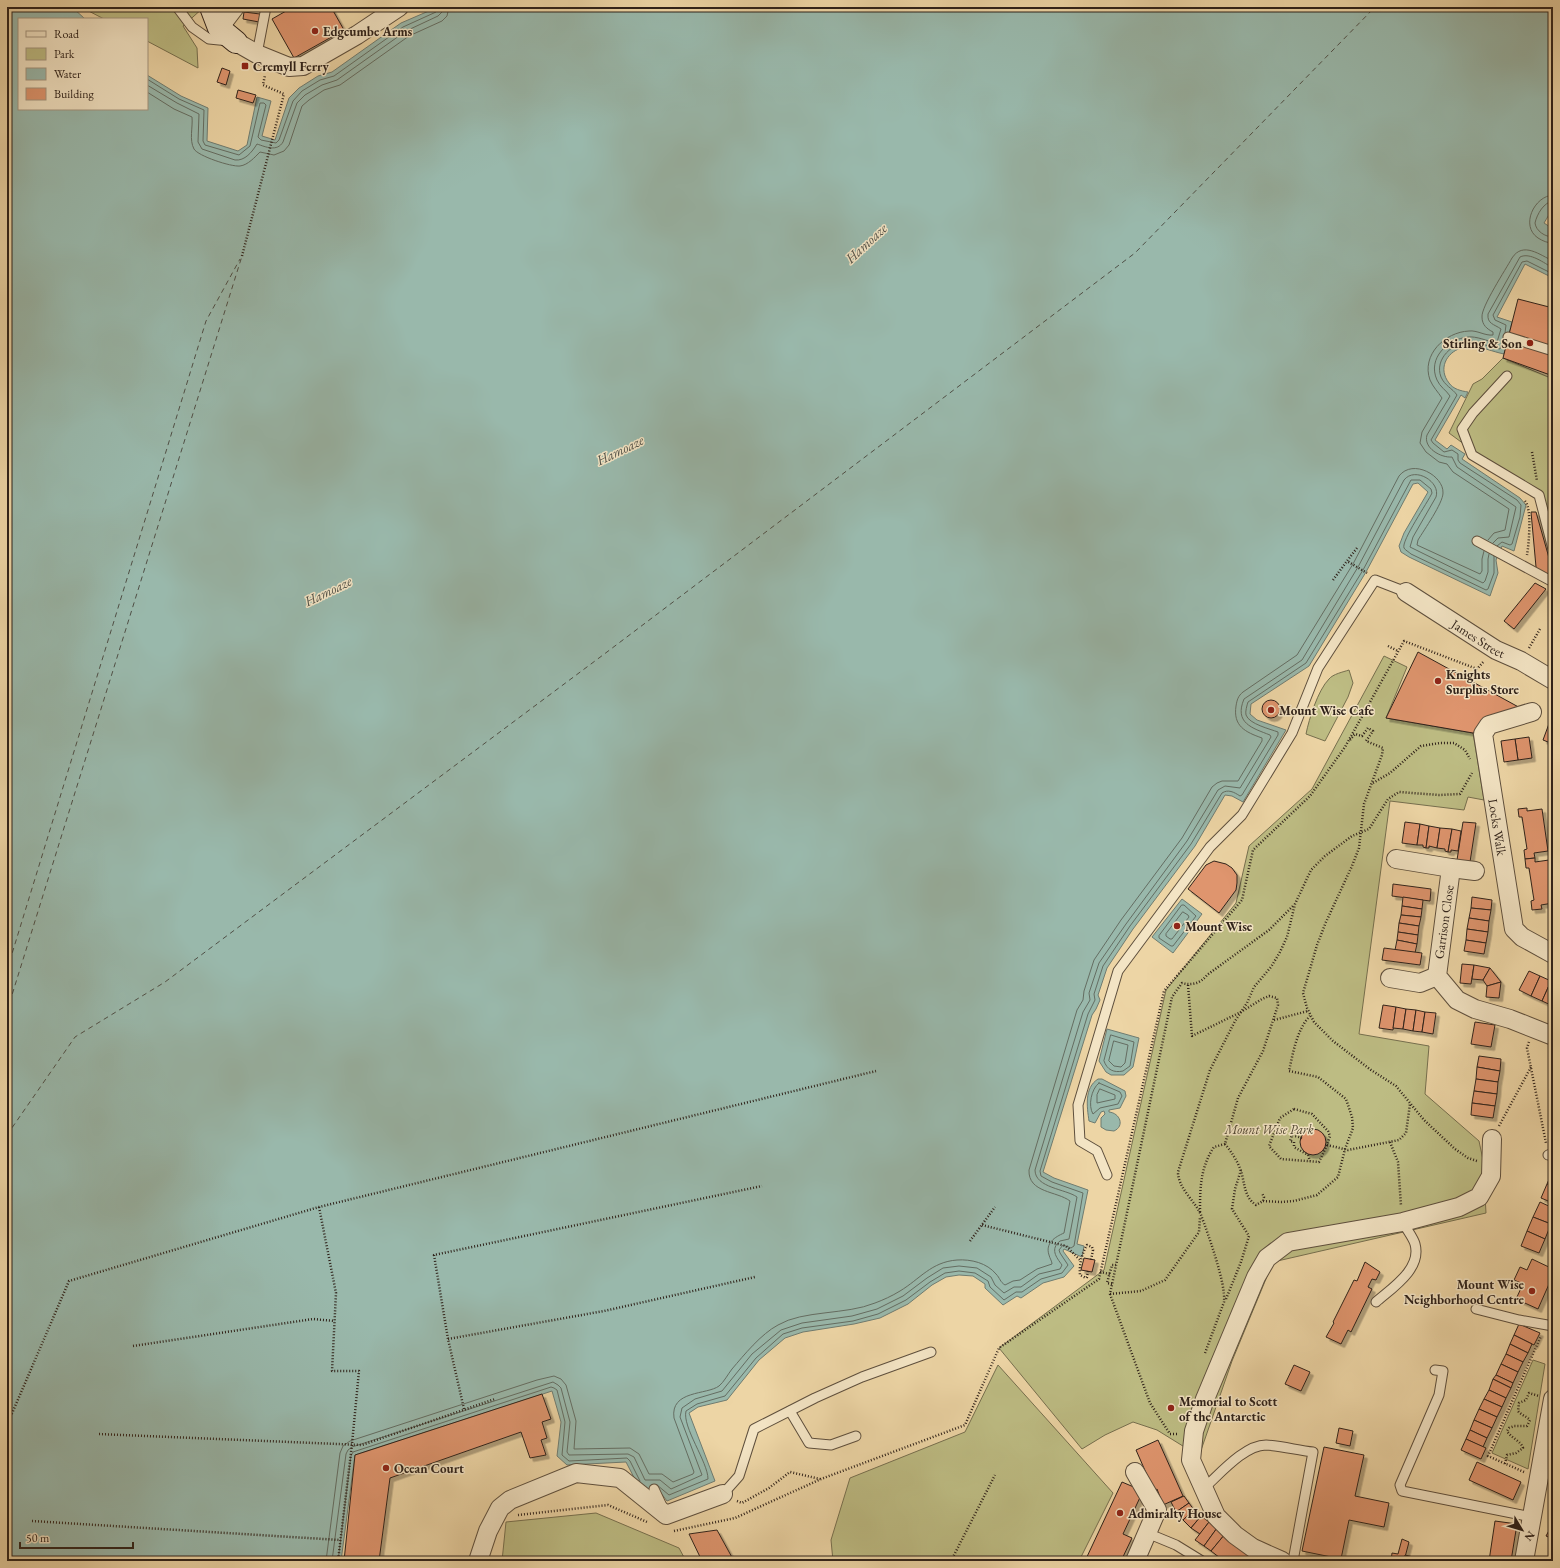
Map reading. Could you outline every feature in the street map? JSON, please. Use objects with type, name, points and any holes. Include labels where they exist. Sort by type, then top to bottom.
[{"type":"main road","points":[[211,7],[219,28],[236,42]]},
{"type":"street","points":[[219,28],[235,7]]},
{"type":"street","points":[[236,42],[289,67],[303,66],[357,35],[399,7]]},
{"type":"street","name":"James Street","points":[[1406,592],[1496,650],[1521,661],[1553,680]]},
{"type":"street","name":"Locks Walk","points":[[1532,712],[1489,725],[1483,734],[1514,929],[1522,937],[1553,954]]},
{"type":"street","name":"Garrison Close","points":[[1396,859],[1475,871]]},
{"type":"street","name":"Garrison Close","points":[[1451,868],[1437,976],[1457,1000],[1475,1009],[1510,1019],[1553,1036]]},
{"type":"street","name":"Garrison Close","points":[[1390,978],[1420,982],[1437,976]]},
{"type":"street","points":[[1282,1561],[1253,1548],[1234,1535],[1216,1516],[1191,1460],[1194,1431],[1205,1399],[1256,1277],[1267,1258],[1288,1242],[1403,1222],[1459,1207],[1479,1196],[1490,1176],[1492,1139]]},
{"type":"street","points":[[1524,1561],[1539,1476],[1548,1398]]},
{"type":"street","points":[[1135,1472],[1158,1510],[1135,1561]]},
{"type":"street","points":[[478,1561],[488,1531],[500,1508],[510,1500],[576,1473],[620,1478],[668,1523],[719,1495]]},
{"type":"lane","points":[[177,7],[192,27],[209,39],[236,42]]},
{"type":"lane","points":[[263,56],[266,7]]},
{"type":"lane","points":[[1508,337],[1553,351]]},
{"type":"lane","points":[[1506,376],[1473,413],[1462,429],[1472,455],[1539,495],[1553,549]]},
{"type":"lane","points":[[1477,540],[1553,582]]},
{"type":"lane","points":[[1107,1175],[1097,1151],[1080,1141],[1078,1104],[1118,971],[1210,847],[1242,815],[1292,733],[1318,668],[1375,580],[1406,592]]},
{"type":"lane","points":[[1376,1302],[1406,1275],[1414,1263],[1415,1245],[1403,1222]]},
{"type":"lane","points":[[1476,1309],[1549,1326]]},
{"type":"lane","points":[[719,1495],[739,1476],[754,1429],[790,1410],[862,1377],[931,1352]]},
{"type":"lane","points":[[1435,1370],[1443,1371],[1439,1395],[1400,1485],[1402,1491],[1532,1517]]},
{"type":"lane","points":[[790,1410],[809,1443],[831,1445],[856,1436]]},
{"type":"lane","points":[[1203,1489],[1250,1448],[1265,1445],[1313,1452],[1293,1561]]},
{"type":"lane","points":[[654,1489],[668,1523]]},
{"type":"lane","points":[[1147,1533],[1176,1545],[1202,1561]]},
{"type":"path","points":[[242,256],[284,94],[263,85],[263,56]]},
{"type":"path","points":[[1532,452],[1539,495]]},
{"type":"path","points":[[1522,498],[1527,503],[1529,514],[1529,544],[1524,566]]},
{"type":"path","points":[[1333,580],[1356,548]]},
{"type":"path","points":[[1347,561],[1370,575]]},
{"type":"path","points":[[1521,661],[1540,629]]},
{"type":"path","points":[[1345,747],[1404,641],[1477,669],[1496,650]]},
{"type":"path","points":[[1388,646],[1398,651]]},
{"type":"path","points":[[668,1523],[735,1518],[820,1479],[965,1425],[999,1348],[1099,1279],[1164,991],[1242,900],[1253,850],[1310,796],[1355,734],[1362,736],[1368,728],[1373,731],[1366,741],[1383,748],[1364,804],[1359,848],[1324,928],[1303,993],[1308,1011],[1314,1022],[1333,1041],[1371,1070],[1396,1086],[1424,1120],[1455,1149],[1468,1158],[1490,1166]]},
{"type":"path","points":[[1372,783],[1390,773],[1421,746],[1440,743],[1454,743],[1465,750],[1471,762]]},
{"type":"path","points":[[1224,1302],[1225,1296],[1218,1268],[1200,1215],[1197,1207],[1178,1179],[1178,1172],[1210,1070],[1254,987],[1271,967],[1280,952],[1287,937],[1294,904],[1311,870],[1329,853],[1352,836],[1369,829],[1388,799],[1399,792],[1439,796],[1460,794],[1472,774],[1472,768]]},
{"type":"path","points":[[1194,1431],[1170,1434],[1150,1404],[1110,1294],[1172,997],[1182,983],[1188,985],[1203,981],[1207,975],[1269,930],[1294,904]]},
{"type":"path","points":[[1188,985],[1192,1036],[1241,1012],[1262,998],[1269,996],[1277,998],[1278,1005],[1264,1051],[1238,1098],[1225,1144]]},
{"type":"path","points":[[1274,1020],[1308,1011]]},
{"type":"path","points":[[1225,1144],[1241,1170],[1246,1193],[1250,1202],[1256,1205],[1263,1202],[1294,1201],[1316,1195],[1338,1177],[1345,1149],[1353,1128],[1352,1117],[1346,1099],[1318,1077],[1289,1071],[1304,1022],[1310,1016]]},
{"type":"path","points":[[1533,1028],[1527,1048],[1551,1154]]},
{"type":"path","points":[[1492,1139],[1531,1067]]},
{"type":"path","points":[[7,1425],[69,1281],[318,1207],[876,1071]]},
{"type":"path","points":[[1327,1145],[1348,1150],[1365,1148],[1399,1140],[1406,1133],[1410,1103]]},
{"type":"path","points":[[1294,1109],[1312,1114],[1328,1131],[1330,1136],[1327,1145],[1318,1162],[1281,1159],[1270,1146],[1280,1118],[1294,1109]]},
{"type":"path","points":[[1302,1138],[1292,1135],[1290,1141],[1294,1142],[1294,1148],[1308,1154],[1310,1161]]},
{"type":"path","points":[[1390,1142],[1398,1162],[1403,1222]]},
{"type":"path","points":[[1110,1294],[1141,1291],[1165,1280],[1199,1232],[1200,1192],[1203,1169],[1214,1147],[1225,1144]]},
{"type":"path","points":[[1203,1358],[1224,1302],[1242,1262],[1250,1236],[1232,1209],[1235,1190],[1241,1170]]},
{"type":"path","points":[[464,1410],[448,1339],[434,1255],[762,1186]]},
{"type":"path","points":[[1262,1193],[1264,1197],[1263,1202]]},
{"type":"path","points":[[318,1207],[336,1293],[332,1371],[359,1371],[338,1561]]},
{"type":"path","points":[[970,1241],[994,1207]]},
{"type":"path","points":[[982,1225],[1066,1246],[1081,1261]]},
{"type":"path","points":[[1088,1271],[1087,1277],[1083,1278],[1080,1275],[1081,1261],[1087,1245],[1092,1247],[1093,1250],[1091,1260]]},
{"type":"path","points":[[1112,1284],[1107,1283],[1112,1265],[1116,1265]]},
{"type":"path","points":[[1100,1272],[1110,1274]]},
{"type":"path","points":[[448,1339],[604,1311],[755,1278]]},
{"type":"path","points":[[133,1346],[313,1319],[335,1321]]},
{"type":"path","points":[[1539,1476],[1529,1474],[1488,1456],[1549,1326]]},
{"type":"path","points":[[1505,1464],[1508,1455],[1516,1453],[1524,1448],[1522,1444],[1510,1436],[1508,1431],[1509,1428],[1514,1426],[1527,1426],[1529,1423],[1530,1420],[1518,1411],[1519,1403],[1526,1400],[1529,1393],[1548,1398]]},
{"type":"path","points":[[99,1434],[362,1445],[495,1399]]},
{"type":"path","points":[[719,1495],[742,1503],[769,1488],[790,1472],[820,1479]]},
{"type":"path","points":[[951,1561],[995,1475]]},
{"type":"path","points":[[512,1516],[608,1505],[649,1523]]},
{"type":"path","points":[[32,1521],[340,1540]]},
{"type":"green space","points":[[81,7],[204,7],[183,26],[197,48],[198,68],[148,42],[148,18],[102,18]]},
{"type":"green space","points":[[1503,358],[1553,379],[1553,530],[1538,499],[1449,433],[1473,384],[1482,379]]},
{"type":"green space","name":"Mount Wise Park","points":[[1384,656],[1407,667],[1386,718],[1473,733],[1484,800],[1468,797],[1464,810],[1390,801],[1359,1034],[1429,1046],[1425,1094],[1479,1141],[1483,1160],[1486,1213],[1273,1262],[1232,1361],[1199,1456],[1157,1430],[1133,1422],[1105,1435],[1082,1449],[999,1348],[1104,1270],[1166,990],[1236,903],[1249,846],[1312,789]]},
{"type":"green space","points":[[1349,670],[1353,683],[1348,697],[1325,741],[1306,734],[1314,705],[1325,684],[1329,679],[1338,673]]},
{"type":"green space","points":[[1533,1360],[1545,1364],[1528,1469],[1492,1453]]},
{"type":"green space","points":[[998,1365],[1113,1493],[1079,1561],[833,1561],[831,1540],[850,1478],[965,1432]]},
{"type":"green space","points":[[596,1513],[679,1548],[686,1561],[502,1561],[506,1522]]},
{"type":"water","name":"Hamoaze","points":[[7,7],[72,7],[84,18],[18,18],[18,110],[148,110],[148,76],[181,96],[208,108],[207,141],[238,151],[247,145],[257,97],[271,101],[262,136],[275,140],[289,98],[299,88],[318,76],[332,72],[401,23],[438,7],[1553,7],[1553,208],[1544,223],[1553,229],[1553,278],[1525,264],[1497,317],[1512,322],[1504,354],[1470,346],[1456,350],[1445,362],[1444,372],[1449,383],[1455,388],[1468,392],[1465,398],[1461,395],[1435,440],[1447,449],[1451,445],[1465,454],[1462,459],[1520,498],[1526,505],[1514,551],[1502,546],[1496,560],[1498,573],[1490,596],[1401,552],[1399,546],[1404,533],[1428,492],[1418,483],[1413,484],[1366,572],[1309,666],[1251,704],[1250,714],[1257,720],[1286,730],[1243,802],[1232,796],[1225,795],[1195,846],[1133,929],[1107,968],[1098,995],[1100,1000],[1092,1015],[1043,1172],[1054,1178],[1088,1190],[1077,1244],[1084,1246],[1082,1257],[1064,1249],[1063,1251],[1074,1266],[1064,1277],[1043,1283],[1021,1298],[1017,1296],[1003,1305],[985,1288],[985,1284],[973,1276],[959,1275],[946,1277],[932,1285],[908,1304],[880,1318],[854,1324],[803,1332],[785,1338],[759,1360],[727,1400],[698,1407],[689,1413],[715,1481],[667,1501],[657,1488],[641,1491],[626,1462],[567,1465],[557,1456],[561,1422],[552,1391],[355,1455],[341,1561],[7,1561]]},
{"type":"water","name":"Mount Wise","points":[[1182,899],[1202,914],[1173,953],[1152,937]]},
{"type":"water","points":[[1107,1029],[1139,1038],[1133,1067],[1124,1075],[1111,1075],[1106,1072],[1099,1061]]},
{"type":"water","points":[[1098,1079],[1102,1079],[1125,1091],[1126,1096],[1120,1108],[1109,1110],[1109,1112],[1116,1115],[1120,1120],[1119,1126],[1114,1131],[1106,1130],[1101,1127],[1101,1118],[1105,1114],[1104,1111],[1101,1112],[1095,1123],[1089,1121],[1087,1104],[1088,1093],[1090,1087]]},
{"type":"building","points":[[293,7],[331,7],[344,30],[294,58],[272,19]]},
{"type":"building","points":[[244,12],[260,14],[259,22],[243,19]]},
{"type":"building","points":[[222,68],[230,71],[226,85],[217,82]]},
{"type":"building","points":[[238,90],[256,95],[253,103],[236,98]]},
{"type":"building","name":"Stirling & Son","points":[[1518,299],[1553,308],[1553,376],[1503,358]]},
{"type":"building","points":[[1531,512],[1536,512],[1553,572],[1553,579],[1539,572],[1536,567]]},
{"type":"building","points":[[1535,583],[1546,589],[1514,629],[1504,621]]},
{"type":"building","name":"Knights Surplus Store","points":[[1418,652],[1524,710],[1473,733],[1386,718]]},
{"type":"building","name":"Mount Wise Cafe","points":[[1271,700],[1277,703],[1280,709],[1277,715],[1271,718],[1265,715],[1262,709],[1265,703]]},
{"type":"building","points":[[1550,721],[1553,722],[1553,744],[1543,740]]},
{"type":"building","points":[[1529,737],[1532,758],[1518,760],[1515,739]]},
{"type":"building","points":[[1515,739],[1518,760],[1504,762],[1501,741]]},
{"type":"building","points":[[1527,808],[1527,811],[1542,809],[1548,851],[1534,853],[1535,858],[1525,859],[1524,850],[1527,849],[1522,817],[1519,817],[1518,809]]},
{"type":"building","points":[[1405,822],[1420,824],[1417,845],[1402,843]]},
{"type":"building","points":[[1463,822],[1476,823],[1470,862],[1457,860]]},
{"type":"building","points":[[1420,824],[1429,826],[1426,848],[1423,847],[1423,845],[1417,845]]},
{"type":"building","points":[[1429,826],[1440,828],[1437,848],[1429,846],[1429,848],[1426,848]]},
{"type":"building","points":[[1440,828],[1452,829],[1448,852],[1445,851],[1445,849],[1437,848]]},
{"type":"building","points":[[1452,829],[1461,831],[1458,851],[1451,850],[1451,852],[1448,852]]},
{"type":"building","points":[[1535,858],[1535,862],[1549,860],[1553,886],[1553,903],[1541,905],[1542,909],[1532,910],[1531,901],[1534,900],[1529,868],[1526,868],[1525,859]]},
{"type":"building","points":[[1214,861],[1226,864],[1232,868],[1237,875],[1236,890],[1219,913],[1188,889],[1206,865]]},
{"type":"building","points":[[1393,884],[1431,889],[1430,901],[1392,896]]},
{"type":"building","points":[[1403,897],[1423,900],[1422,909],[1402,906]]},
{"type":"building","points":[[1472,897],[1492,900],[1491,910],[1471,908]]},
{"type":"building","points":[[1402,906],[1422,909],[1421,917],[1401,915]]},
{"type":"building","points":[[1471,908],[1491,910],[1489,921],[1469,918]]},
{"type":"building","points":[[1401,915],[1421,917],[1419,926],[1399,923]]},
{"type":"building","points":[[1469,918],[1489,921],[1488,932],[1467,929]]},
{"type":"building","points":[[1399,923],[1419,926],[1418,935],[1398,932]]},
{"type":"building","points":[[1467,929],[1488,932],[1486,943],[1466,940]]},
{"type":"building","points":[[1398,932],[1418,935],[1417,944],[1397,940]]},
{"type":"building","points":[[1397,940],[1417,944],[1415,953],[1395,950]]},
{"type":"building","points":[[1466,940],[1486,943],[1484,954],[1464,951]]},
{"type":"building","points":[[1384,948],[1422,953],[1420,965],[1382,960]]},
{"type":"building","points":[[1462,964],[1474,965],[1471,984],[1460,983]]},
{"type":"building","points":[[1474,965],[1490,968],[1483,980],[1472,979]]},
{"type":"building","points":[[1490,968],[1501,982],[1487,986],[1483,980]]},
{"type":"building","points":[[1529,971],[1540,976],[1531,996],[1519,990]]},
{"type":"building","points":[[1540,976],[1551,981],[1542,1001],[1531,996]]},
{"type":"building","points":[[1551,981],[1553,982],[1553,1006],[1542,1001]]},
{"type":"building","points":[[1501,982],[1499,998],[1486,997],[1487,986]]},
{"type":"building","points":[[1383,1005],[1396,1007],[1393,1030],[1379,1028]]},
{"type":"building","points":[[1396,1007],[1406,1009],[1403,1029],[1393,1028]]},
{"type":"building","points":[[1406,1009],[1416,1010],[1413,1031],[1403,1029]]},
{"type":"building","points":[[1416,1010],[1425,1012],[1422,1032],[1413,1031]]},
{"type":"building","points":[[1425,1012],[1436,1013],[1433,1034],[1422,1032]]},
{"type":"building","points":[[1475,1022],[1495,1025],[1491,1047],[1471,1044]]},
{"type":"building","points":[[1479,1056],[1501,1059],[1500,1071],[1477,1067]]},
{"type":"building","points":[[1477,1067],[1500,1071],[1498,1082],[1476,1079]]},
{"type":"building","points":[[1476,1079],[1498,1082],[1497,1094],[1474,1091]]},
{"type":"building","points":[[1474,1091],[1497,1094],[1495,1106],[1472,1103]]},
{"type":"building","points":[[1472,1103],[1495,1106],[1493,1118],[1471,1115]]},
{"type":"building","points":[[1313,1129],[1322,1133],[1326,1142],[1322,1151],[1313,1155],[1304,1151],[1300,1142],[1304,1133]]},
{"type":"building","points":[[1553,1170],[1553,1186],[1547,1184]]},
{"type":"building","points":[[1547,1184],[1553,1186],[1553,1203],[1541,1198]]},
{"type":"building","points":[[1540,1202],[1553,1208],[1553,1220],[1551,1224],[1533,1217]]},
{"type":"building","points":[[1533,1217],[1551,1224],[1545,1239],[1527,1231]]},
{"type":"building","points":[[1527,1231],[1545,1239],[1539,1253],[1521,1246]]},
{"type":"building","points":[[1084,1258],[1095,1260],[1092,1272],[1081,1270]]},
{"type":"building","name":"Mount Wise Neighborhood Centre","points":[[1532,1259],[1553,1269],[1553,1275],[1538,1309],[1516,1299],[1523,1284],[1514,1280],[1520,1267],[1527,1270]]},
{"type":"building","points":[[1365,1262],[1380,1272],[1376,1280],[1372,1279],[1368,1287],[1372,1289],[1351,1332],[1348,1330],[1341,1344],[1326,1337],[1354,1280],[1357,1281]]},
{"type":"building","points":[[1519,1324],[1540,1333],[1534,1345],[1514,1335]]},
{"type":"building","points":[[1514,1335],[1532,1344],[1528,1353],[1510,1344]]},
{"type":"building","points":[[1510,1344],[1528,1353],[1523,1362],[1506,1354]]},
{"type":"building","points":[[1506,1354],[1523,1362],[1518,1372],[1501,1364]]},
{"type":"building","points":[[1501,1364],[1518,1372],[1513,1383],[1496,1375]]},
{"type":"building","points":[[1294,1365],[1310,1372],[1301,1391],[1285,1384]]},
{"type":"building","points":[[1496,1375],[1513,1383],[1511,1388],[1493,1379]]},
{"type":"building","points":[[1493,1379],[1511,1388],[1506,1398],[1489,1390]]},
{"type":"building","points":[[1489,1390],[1506,1398],[1502,1407],[1484,1399]]},
{"type":"building","name":"Ocean Court","points":[[542,1394],[551,1419],[542,1422],[547,1438],[541,1440],[546,1455],[530,1458],[521,1432],[390,1478],[379,1561],[344,1561],[355,1455]]},
{"type":"building","points":[[1484,1399],[1502,1407],[1497,1417],[1479,1409]]},
{"type":"building","points":[[1479,1409],[1497,1417],[1492,1428],[1474,1420]]},
{"type":"building","points":[[1474,1420],[1492,1428],[1487,1438],[1470,1430]]},
{"type":"building","points":[[1339,1428],[1353,1431],[1350,1446],[1336,1443]]},
{"type":"building","points":[[1470,1430],[1487,1438],[1483,1447],[1466,1439]]},
{"type":"building","points":[[1466,1439],[1486,1448],[1481,1459],[1461,1450]]},
{"type":"building","points":[[1158,1440],[1183,1496],[1163,1505],[1157,1489],[1154,1491],[1136,1450]]},
{"type":"building","points":[[1324,1447],[1364,1455],[1355,1496],[1389,1503],[1384,1527],[1349,1520],[1341,1559],[1302,1551]]},
{"type":"building","points":[[1477,1462],[1521,1482],[1513,1500],[1469,1480]]},
{"type":"building","name":"Admiralty House","points":[[1122,1482],[1143,1491],[1123,1534],[1132,1538],[1121,1561],[1085,1561]]},
{"type":"building","points":[[1184,1496],[1189,1503],[1176,1512],[1171,1502]]},
{"type":"building","points":[[1189,1503],[1194,1510],[1183,1520],[1176,1512]]},
{"type":"building","points":[[1194,1510],[1201,1516],[1191,1528],[1183,1520]]},
{"type":"building","points":[[1201,1516],[1209,1522],[1200,1534],[1191,1528]]},
{"type":"building","points":[[1495,1521],[1517,1524],[1511,1561],[1489,1561]]},
{"type":"building","points":[[1209,1522],[1217,1528],[1204,1546],[1195,1540]]},
{"type":"building","points":[[1553,1525],[1553,1539],[1546,1536]]},
{"type":"building","points":[[1217,1528],[1225,1534],[1211,1551],[1204,1546]]},
{"type":"building","points":[[717,1530],[734,1561],[702,1561],[689,1534]]},
{"type":"building","points":[[1225,1534],[1252,1554],[1247,1561],[1224,1561],[1211,1551]]},
{"type":"building","points":[[1402,1539],[1409,1542],[1404,1561],[1391,1561],[1392,1553],[1398,1554]]},
{"type":"building","points":[[1405,1555],[1417,1558],[1417,1561],[1404,1561]]},
{"type":"building","points":[[1417,1558],[1430,1560],[1430,1561],[1417,1561]]},
{"type":"ferry route","points":[[7,1135],[75,1037],[165,982],[603,655],[1135,253],[1375,7]]},
{"type":"ferry route","points":[[7,1011],[242,256]]},
{"type":"ferry route","points":[[7,970],[206,321],[240,259]]},
{"type":"place","name":"Edgcumbe Arms","points":[[315,31]]},
{"type":"place","name":"Cremyll Ferry","points":[[245,66]]},
{"type":"place","name":"Stirling & Son","points":[[1530,343]]},
{"type":"place","name":"Knights Surplus Store","points":[[1438,681]]},
{"type":"place","name":"Mount Wise Cafe","points":[[1271,710]]},
{"type":"place","name":"Mount Wise","points":[[1177,926]]},
{"type":"place","name":"Mount Wise Neighborhood Centre","points":[[1532,1291]]},
{"type":"place","name":"Memorial to Scott of the Antarctic","points":[[1171,1408]]},
{"type":"place","name":"Ocean Court","points":[[386,1468]]},
{"type":"place","name":"Admiralty House","points":[[1120,1513]]}]
